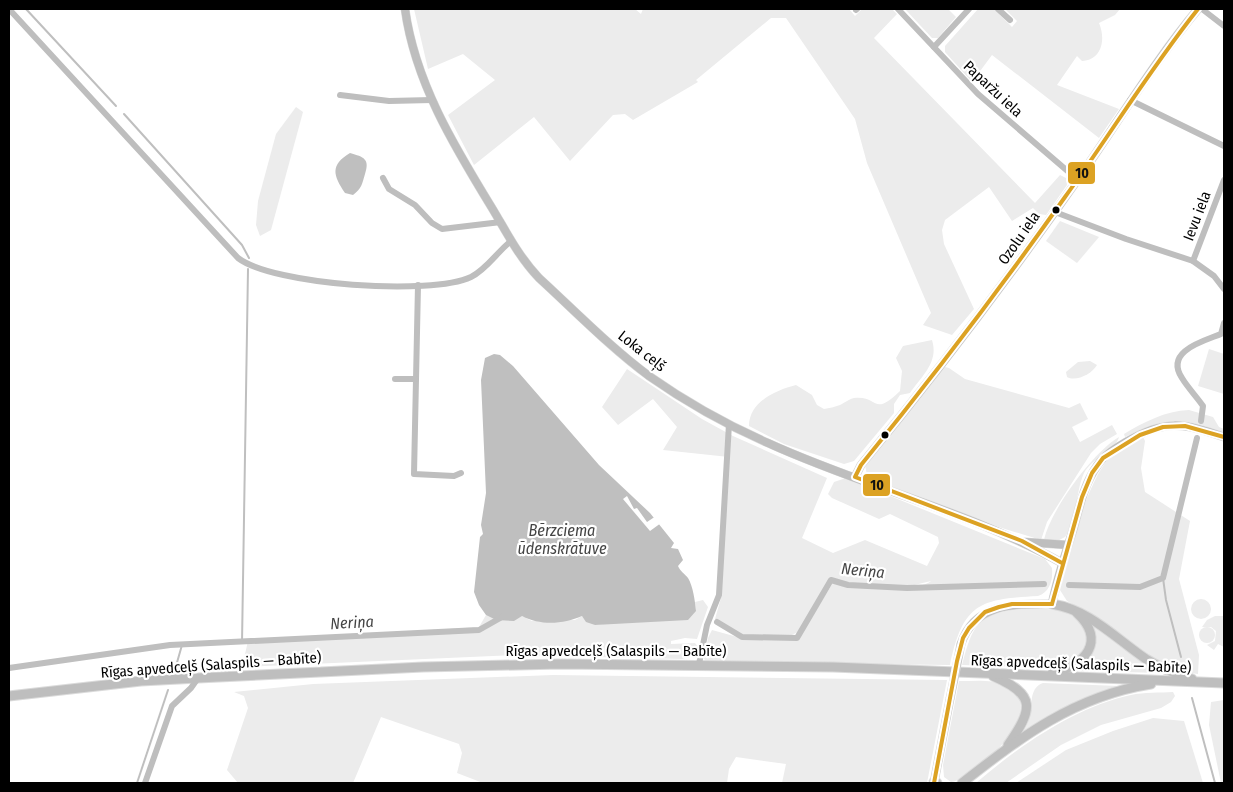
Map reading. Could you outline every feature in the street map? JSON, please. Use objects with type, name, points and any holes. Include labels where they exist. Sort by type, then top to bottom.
[{"type":"highway","points":[[1052,604],[1071,608],[1088,615],[1158,666],[1202,682]]},
{"type":"highway","points":[[1039,676],[1072,668],[1086,655],[1090,642],[1090,631],[1082,618],[1071,608]]},
{"type":"highway","name":"Rīgas apvedceļš (Salaspils — Babīte)","points":[[9,696],[141,681],[422,667],[699,664],[1224,683]]},
{"type":"highway","points":[[988,674],[1017,688],[1024,695],[1026,704],[1023,723],[1004,750]]},
{"type":"highway","points":[[962,783],[1004,750],[1083,702],[1115,690],[1171,681]]},
{"type":"main road","name":"Loka ceļš","points":[[405,9],[415,53],[432,100],[451,139],[511,241],[527,265],[539,278],[621,354],[650,376],[729,424],[787,451],[1022,541],[1062,563]]},
{"type":"main road","name":"Ozolu iela","points":[[855,476],[861,465],[1013,272],[1078,180],[1130,100],[1200,9]]},
{"type":"main road","points":[[935,783],[961,644],[969,628],[985,612],[1012,604],[1052,604],[1062,563],[1091,475],[1098,464],[1116,448],[1152,428],[1187,426],[1224,437]]},
{"type":"main road","name":"Loka ceļš","points":[[1022,541],[1068,545]]},
{"type":"street","points":[[9,9],[232,251],[248,265],[266,271],[367,287],[418,285],[461,281],[473,276],[486,267],[498,251],[511,241]]},
{"type":"street","name":"Paparžu iela","points":[[898,9],[978,94],[1078,180]]},
{"type":"street","points":[[934,47],[969,9]]},
{"type":"street","points":[[998,9],[1010,20]]},
{"type":"street","points":[[1200,9],[1224,26]]},
{"type":"street","points":[[340,95],[389,101],[432,100]]},
{"type":"street","points":[[1130,100],[1224,146]]},
{"type":"street","points":[[383,178],[389,189],[415,205],[432,223],[442,229],[500,222]]},
{"type":"street","name":"Ievu iela","points":[[1193,260],[1224,180]]},
{"type":"street","points":[[1055,212],[1126,239],[1193,260],[1214,276],[1224,289]]},
{"type":"street","points":[[418,285],[411,474],[454,476],[461,473]]},
{"type":"street","points":[[395,379],[416,379]]},
{"type":"street","points":[[699,664],[707,625],[719,595],[729,424]]},
{"type":"street","points":[[145,783],[172,706],[191,688],[198,678]]},
{"type":"shaded area","points":[[414,9],[635,9],[641,14],[643,9],[849,9],[855,16],[862,9],[892,9],[897,14],[874,38],[1035,203],[1060,175],[1066,178],[1067,185],[1046,215],[1039,214],[1033,208],[1012,221],[989,187],[945,220],[942,230],[944,244],[974,309],[952,335],[923,325],[931,313],[867,163],[855,119],[786,18],[771,18],[696,80],[698,82],[633,120],[625,114],[613,115],[570,161],[534,117],[474,165],[448,115],[495,80],[463,54],[428,69]]},
{"type":"shaded area","points":[[905,9],[948,9],[956,17],[938,38],[932,38]]},
{"type":"shaded area","points":[[978,9],[994,9],[1012,27],[1017,21],[1005,9],[1120,9],[1115,15],[1099,23],[1102,42],[1098,53],[1089,60],[1082,61],[1077,56],[1057,85],[1119,109],[1099,138],[992,55],[972,82],[945,52],[945,46]]},
{"type":"shaded area","points":[[296,107],[303,112],[271,230],[260,236],[256,225],[258,201],[276,134]]},
{"type":"shaded area","points":[[1060,221],[1099,237],[1077,263],[1046,241]]},
{"type":"shaded area","points":[[932,340],[933,355],[924,375],[910,393],[900,395],[894,404],[894,413],[854,461],[844,464],[784,444],[749,426],[754,410],[765,398],[780,390],[796,385],[812,395],[817,405],[824,409],[838,406],[854,398],[868,399],[876,404],[885,403],[900,391],[902,371],[896,358],[903,346]]},
{"type":"shaded area","points":[[1209,349],[1224,354],[1224,394],[1198,386]]},
{"type":"shaded area","points":[[1090,361],[1097,365],[1088,374],[1079,378],[1067,377],[1066,372],[1078,362]]},
{"type":"shaded area","points":[[945,367],[965,379],[1069,408],[1080,403],[1088,419],[1072,427],[1080,442],[1112,425],[1117,434],[1100,444],[1091,453],[1047,522],[1041,540],[979,521],[873,480],[867,475],[865,465]]},
{"type":"shaded area","points":[[627,369],[702,419],[733,436],[827,478],[802,538],[833,553],[865,540],[927,566],[939,543],[938,537],[890,514],[879,519],[832,498],[828,494],[834,482],[846,478],[1045,559],[1052,568],[1052,577],[1048,589],[1038,596],[1001,599],[977,609],[968,617],[961,629],[950,665],[707,662],[704,659],[708,638],[712,630],[741,638],[798,639],[833,583],[899,588],[924,585],[931,581],[906,587],[849,584],[831,580],[798,632],[790,636],[740,635],[715,619],[721,598],[729,457],[663,450],[677,427],[653,399],[618,425],[602,407]]},
{"type":"shaded area","points":[[1189,410],[1213,417],[1219,427],[1224,429],[1224,433],[1196,424],[1174,422],[1152,426],[1125,437],[1124,434],[1155,418],[1172,412]]},
{"type":"shaded area","points":[[1119,437],[1114,445],[1092,463],[1084,473],[1072,522],[1065,537],[1057,541],[1044,540],[1055,514],[1074,483],[1097,455]]},
{"type":"shaded area","points":[[1143,437],[1145,441],[1141,468],[1145,492],[1190,521],[1179,579],[1199,655],[1198,674],[1182,672],[1155,660],[1096,617],[1067,601],[1060,590],[1066,561],[1078,522],[1101,469],[1116,453]]},
{"type":"shaded area","points":[[1197,599],[1205,599],[1211,605],[1211,613],[1205,619],[1197,619],[1191,613],[1191,605]]},
{"type":"shaded area","points":[[703,600],[708,607],[697,639],[685,638],[671,641],[671,644],[695,643],[698,647],[696,655],[682,659],[513,655],[242,667],[248,641],[479,627],[486,615],[496,620],[522,616],[532,621],[575,620],[582,616],[595,625],[696,611],[695,602]]},
{"type":"shaded area","points":[[1031,608],[1061,610],[1079,619],[1087,635],[1085,650],[1080,657],[1057,668],[962,665],[971,637],[982,620],[1001,611]]},
{"type":"shaded area","points":[[1215,616],[1224,616],[1224,647],[1218,644],[1214,650],[1207,645],[1215,641],[1216,631],[1211,627],[1202,627],[1207,620]]},
{"type":"shaded area","points":[[1095,625],[1164,673],[1076,671],[1090,655]]},
{"type":"shaded area","points":[[1207,627],[1213,629],[1215,635],[1213,641],[1207,643],[1201,641],[1199,635],[1201,629]]},
{"type":"shaded area","points":[[553,675],[947,680],[927,783],[782,783],[786,764],[736,757],[729,769],[727,783],[483,783],[457,773],[462,753],[459,744],[381,717],[353,783],[238,783],[227,770],[248,708],[244,696],[234,692],[313,684]]},
{"type":"shaded area","points":[[959,681],[989,681],[1006,685],[1018,695],[1021,709],[1015,725],[1005,741],[991,757],[976,770],[951,782],[944,777],[943,765]]},
{"type":"shaded area","points":[[1043,683],[1118,686],[1070,705],[1023,733],[1029,719],[1033,693],[1038,685]]},
{"type":"shaded area","points":[[1173,692],[1175,696],[1171,702],[1161,708],[1101,725],[1061,745],[1006,783],[976,783],[1010,755],[1069,718],[1110,701],[1131,695]]},
{"type":"shaded area","points":[[1224,700],[1224,783],[1221,783],[1209,725],[1211,702]]},
{"type":"shaded area","points":[[1153,718],[1184,721],[1203,783],[1016,783],[1066,750],[1113,731]]},
{"type":"water","points":[[350,153],[365,159],[367,165],[361,186],[353,195],[345,193],[336,176],[336,166]]},
{"type":"water","name":"Bērzciema ūdenskrātuve","points":[[494,354],[500,355],[513,366],[599,465],[650,513],[674,543],[671,548],[678,549],[683,560],[678,566],[690,581],[694,598],[696,611],[688,620],[595,625],[586,622],[582,616],[568,621],[545,623],[522,616],[514,621],[496,620],[486,615],[479,605],[474,592],[480,537],[483,534],[481,525],[486,493],[481,380],[485,358]]},
{"type":"pier","points":[[627,496],[634,509],[637,508],[647,522],[656,516],[661,523],[650,531],[623,499]]},
{"type":"waterway","points":[[26,9],[116,106]]},
{"type":"waterway","points":[[124,114],[242,245],[249,258]]},
{"type":"waterway","points":[[242,643],[248,269]]},
{"type":"waterway","name":"Neriņa","points":[[1201,421],[1203,406],[1182,378],[1178,369],[1178,361],[1188,348],[1221,334],[1224,323]]},
{"type":"waterway","name":"Neriņa","points":[[1069,585],[1140,587],[1163,578],[1197,438]]},
{"type":"waterway","points":[[1163,578],[1166,600],[1181,657]]},
{"type":"waterway","name":"Neriņa","points":[[717,622],[742,637],[797,638],[831,580],[848,585],[907,588],[1044,584]]},
{"type":"waterway","name":"Neriņa","points":[[9,668],[170,645],[479,630],[502,617]]},
{"type":"waterway","points":[[176,666],[182,645]]},
{"type":"waterway","points":[[137,783],[168,690]]},
{"type":"waterway","points":[[1192,698],[1215,783]]},
{"type":"transit line","name":"10","points":[[1062,563],[1022,541],[855,477],[861,465],[940,366],[1016,265],[1082,174],[1163,55],[1198,9]]},
{"type":"transit line","name":"10","points":[[1052,604],[1082,497],[1092,473],[1103,458],[1140,435],[1163,427],[1185,426],[1224,437]]},
{"type":"transit line","name":"10","points":[[934,783],[957,661],[963,638],[969,628],[985,612],[999,607],[1012,604],[1052,604]]}]
